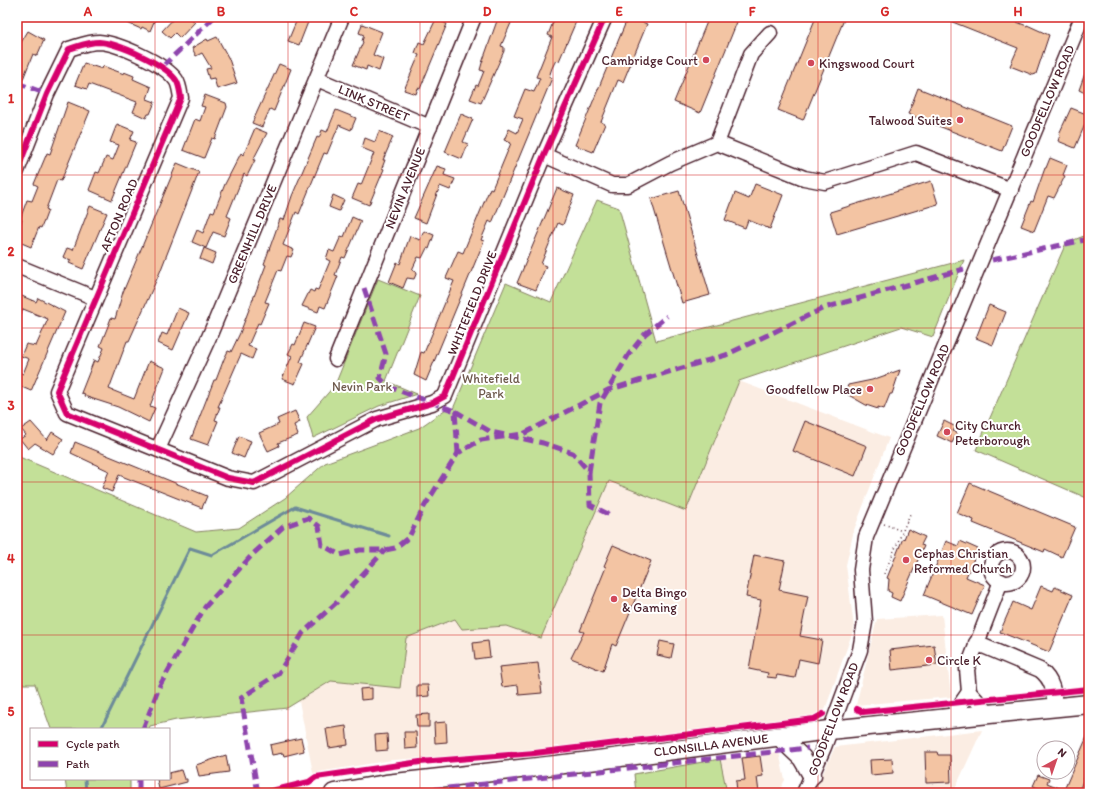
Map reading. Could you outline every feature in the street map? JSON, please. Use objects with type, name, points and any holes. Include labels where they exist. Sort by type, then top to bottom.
[{"type":"main road","name":"CLONSILLA AVENUE","points":[[334,793],[384,789],[829,730],[1089,704]]},
{"type":"main road","points":[[780,737],[802,758],[812,775]]},
{"type":"street","name":"GREENHILL DRIVE","points":[[158,449],[209,337],[342,17]]},
{"type":"street","name":"NEVIN AVENUE","points":[[336,359],[474,17]]},
{"type":"street","name":"WHITEFIELD DRIVE","points":[[246,482],[254,483],[377,419],[432,404],[445,396],[544,155],[605,17]]},
{"type":"street","name":"GOODFELLOW ROAD","points":[[804,793],[860,650],[865,622],[862,588],[862,555],[873,520],[1082,17]]},
{"type":"street","points":[[717,143],[751,54],[770,33]]},
{"type":"street","name":"AFTON ROAD","points":[[17,171],[47,94],[69,49],[86,43],[101,42],[130,51],[163,66],[177,80],[181,98],[95,298],[57,391],[67,413],[228,478],[246,482]]},
{"type":"street","name":"LINK STREET","points":[[317,79],[430,128]]},
{"type":"street","points":[[544,155],[612,185],[628,185],[670,163],[717,143],[804,178],[825,182],[916,153],[1011,190]]},
{"type":"street","points":[[17,266],[95,298]]},
{"type":"street","points":[[990,715],[969,692],[967,669],[1001,581]]},
{"type":"street","points":[[976,643],[1040,670],[1046,675],[1054,689],[1055,708]]},
{"type":"street","points":[[951,718],[969,692]]},
{"type":"path","points":[[884,574],[911,512]]},
{"type":"path","points":[[873,520],[902,531]]},
{"type":"shaded area","points":[[739,381],[889,438],[854,530],[846,565],[854,628],[822,718],[587,743],[557,749],[392,760],[313,773],[299,701],[331,681],[399,688],[406,638],[456,619],[462,629],[506,626],[541,637],[609,481],[686,511]]},
{"type":"shaded area","points":[[942,615],[951,697],[856,705],[877,619]]},
{"type":"shaded area","points":[[982,730],[953,793],[814,793],[835,747]]},
{"type":"shaded area","points":[[779,752],[785,780],[778,793],[727,793],[720,759]]},
{"type":"green space","name":"Whitefield Park","points":[[597,200],[619,208],[656,341],[964,260],[933,337],[901,327],[739,381],[686,511],[609,481],[541,638],[506,626],[462,629],[455,619],[406,638],[400,688],[331,681],[287,708],[176,720],[150,726],[149,728],[51,728],[35,684],[17,684],[17,456],[196,532],[239,528],[285,498],[325,463],[419,428],[449,407],[453,409],[506,283],[551,302]]},
{"type":"green space","points":[[1089,234],[1089,499],[976,450],[1066,243]]},
{"type":"green space","name":"Nevin Park","points":[[378,279],[420,296],[386,381],[417,394],[379,406],[313,438],[307,417],[335,385]]},
{"type":"green space","points":[[720,759],[727,793],[636,793],[634,774]]},
{"type":"green space","points":[[65,780],[130,780],[130,793],[67,793]]},
{"type":"building","points":[[114,17],[156,17],[150,31],[142,27],[141,29]]},
{"type":"building","points":[[175,17],[189,17],[195,22],[180,38],[175,33],[170,38],[162,31]]},
{"type":"building","points":[[298,17],[310,17],[299,45],[288,41]]},
{"type":"building","points":[[555,17],[578,17],[559,61],[556,60],[552,68],[549,77],[552,78],[492,223],[489,221],[481,240],[484,241],[426,381],[414,375],[421,352],[424,353],[454,281],[446,278],[458,251],[463,253],[490,188],[492,189],[511,143],[504,140],[509,129],[517,133],[523,119],[514,116],[525,89],[534,92],[540,78],[536,77],[552,37],[548,35]]},
{"type":"building","points":[[628,17],[647,24],[623,82],[618,80],[601,122],[605,124],[593,152],[575,145]]},
{"type":"building","name":"Cambridge Court","points":[[709,17],[739,17],[700,113],[674,102]]},
{"type":"building","name":"Kingswood Court","points":[[816,17],[845,17],[803,120],[778,110]]},
{"type":"building","points":[[940,17],[1010,17],[1009,19],[1049,35],[1036,74],[1033,75],[1010,66],[1018,48]]},
{"type":"building","points":[[498,18],[511,23],[501,46],[504,47],[504,51],[481,103],[470,99],[476,85],[478,86],[484,71],[480,70]]},
{"type":"building","points":[[436,19],[447,24],[420,89],[418,88],[416,94],[404,90],[419,55],[415,53],[419,42],[424,44]]},
{"type":"building","points":[[362,24],[382,32],[373,55],[383,59],[379,71],[367,66],[366,70],[353,65],[363,42],[364,35],[359,33]]},
{"type":"building","points":[[28,31],[44,40],[37,56],[33,54],[17,94],[17,49]]},
{"type":"building","points":[[217,37],[229,59],[237,83],[217,89],[214,78],[209,79],[206,69],[211,68],[202,53],[196,56],[192,48],[207,39],[208,41]]},
{"type":"building","points":[[1089,62],[1089,95],[1079,90]]},
{"type":"building","points":[[84,63],[102,69],[103,66],[124,74],[124,72],[134,76],[133,79],[151,87],[147,99],[155,102],[150,114],[148,114],[146,118],[133,112],[137,102],[89,84],[87,89],[75,85]]},
{"type":"building","points":[[279,64],[291,69],[274,111],[270,109],[262,127],[252,123]]},
{"type":"building","name":"Talwood Suites","points":[[918,88],[1012,126],[1002,151],[908,114]]},
{"type":"building","points":[[205,95],[226,103],[227,107],[215,139],[212,138],[204,158],[183,150],[195,119],[200,121],[205,107],[201,106]]},
{"type":"building","points":[[68,102],[90,111],[61,181],[57,180],[46,209],[48,210],[44,221],[41,228],[39,227],[31,247],[17,241],[17,232],[22,220],[20,219],[27,200],[32,201],[38,186],[34,184],[47,153],[50,154]]},
{"type":"building","points":[[1071,108],[1089,115],[1075,148],[1058,141],[1059,134]]},
{"type":"building","points":[[336,110],[356,118],[351,130],[339,125],[327,154],[324,153],[299,214],[296,212],[283,245],[294,250],[291,257],[287,256],[281,271],[278,270],[265,302],[269,303],[248,346],[256,349],[252,359],[241,354],[218,407],[220,407],[215,420],[218,421],[208,445],[191,439],[214,380],[216,380],[228,351],[231,352],[240,333],[266,265],[264,264],[280,219],[284,220],[292,196],[317,137],[319,138],[322,130],[327,132]]},
{"type":"building","points":[[461,114],[473,119],[463,142],[468,144],[462,159],[445,152]]},
{"type":"building","points":[[117,124],[134,131],[130,140],[136,142],[112,200],[89,190],[96,172],[99,173],[106,157],[113,160],[119,145],[110,142]]},
{"type":"building","points":[[255,128],[267,133],[253,160],[255,160],[247,176],[244,174],[227,216],[231,218],[224,236],[213,232],[206,248],[192,242],[197,230],[203,233],[211,211],[214,212],[225,184],[241,153],[243,155]]},
{"type":"building","points":[[379,131],[393,137],[383,160],[385,160],[382,168],[384,169],[369,205],[352,198],[358,184],[361,185],[374,153],[362,148],[365,138],[375,142]]},
{"type":"building","points":[[1050,158],[1067,165],[1063,175],[1065,176],[1054,198],[1048,196],[1034,231],[1021,226],[1031,201],[1033,202]]},
{"type":"building","points":[[177,163],[199,172],[160,272],[129,341],[127,341],[109,389],[134,399],[149,361],[165,368],[150,406],[155,408],[149,422],[118,407],[84,396],[85,394],[81,393],[94,360],[98,362],[104,348],[100,346],[111,318],[115,319],[123,292]]},
{"type":"building","points":[[437,166],[446,169],[444,175],[455,179],[450,190],[440,186],[426,223],[414,218]]},
{"type":"building","points":[[931,181],[938,204],[837,234],[830,212]]},
{"type":"building","points":[[755,184],[783,195],[770,229],[748,220],[745,228],[725,220],[735,193],[749,199]]},
{"type":"building","points":[[557,188],[574,195],[563,225],[558,223],[541,264],[546,266],[536,290],[517,283]]},
{"type":"building","points":[[679,191],[710,295],[682,303],[651,199]]},
{"type":"building","points":[[333,195],[344,200],[339,211],[329,207]]},
{"type":"building","points":[[90,206],[107,213],[83,269],[69,263],[71,260],[63,257],[67,248],[73,250]]},
{"type":"building","points":[[352,217],[361,221],[345,258],[342,257],[335,275],[338,276],[325,308],[320,306],[318,312],[302,306],[310,290],[314,292],[315,289],[318,290],[330,261],[326,259],[329,250],[334,252],[341,236],[344,237]]},
{"type":"building","points":[[424,231],[434,235],[429,249],[427,248],[422,258],[418,257],[412,270],[417,272],[414,279],[407,278],[403,288],[389,282],[397,262],[400,264],[410,236],[420,240]]},
{"type":"building","points":[[204,248],[216,253],[212,264],[200,259]]},
{"type":"building","points":[[17,294],[36,302],[38,298],[65,312],[31,391],[17,385],[17,371],[23,374],[29,359],[21,356],[26,344],[36,346],[48,319],[23,309],[17,324]]},
{"type":"building","points":[[989,305],[1006,312],[993,345],[976,338]]},
{"type":"building","points":[[178,308],[189,313],[173,350],[158,343],[162,333],[167,335]]},
{"type":"building","points":[[304,323],[315,327],[300,362],[304,364],[295,384],[282,379],[292,356],[288,354],[293,344],[295,345]]},
{"type":"building","name":"Goodfellow Place","points":[[900,370],[892,394],[890,394],[884,409],[878,407],[878,409],[866,405],[845,393],[848,385],[872,380]]},
{"type":"building","points":[[295,411],[300,422],[294,425],[298,435],[278,443],[279,446],[268,451],[259,433],[279,424],[277,419]]},
{"type":"building","points":[[805,421],[867,446],[855,476],[793,451]]},
{"type":"building","name":"City Church Peterborough","points":[[944,421],[956,427],[953,431],[957,433],[952,443],[937,436]]},
{"type":"building","points":[[31,422],[47,440],[52,432],[63,439],[53,454],[35,443],[28,449],[20,439],[26,435],[21,429]]},
{"type":"building","points":[[239,436],[251,441],[244,458],[232,453]]},
{"type":"building","points":[[75,442],[207,496],[202,508],[119,475],[112,492],[102,488],[109,471],[71,453]]},
{"type":"building","points":[[970,483],[1075,527],[1062,557],[1045,549],[1044,552],[973,523],[974,520],[957,513]]},
{"type":"building","name":"Cephas Christian Reformed Church","points":[[908,529],[925,537],[921,545],[924,546],[900,601],[891,597],[892,593],[888,591],[889,579],[887,578]]},
{"type":"building","points":[[946,541],[958,546],[960,541],[978,549],[966,577],[985,585],[972,615],[924,595]]},
{"type":"building","name":"Delta Bingo & Gaming","points":[[613,545],[651,561],[616,646],[612,644],[603,671],[571,658],[584,632],[580,631],[606,567],[604,566]]},
{"type":"building","points":[[754,555],[785,561],[779,590],[808,596],[800,636],[822,640],[818,663],[799,659],[795,678],[777,675],[776,678],[767,677],[768,673],[749,669],[761,600],[746,597]]},
{"type":"building","points":[[1041,586],[1053,591],[1055,587],[1073,595],[1049,652],[1000,632],[1013,602],[1031,610]]},
{"type":"building","points":[[488,641],[490,657],[475,659],[473,643]]},
{"type":"building","points":[[660,641],[674,644],[671,658],[657,655]]},
{"type":"building","points":[[934,645],[937,665],[892,670],[890,650]]},
{"type":"building","points":[[538,663],[542,693],[519,695],[518,685],[502,687],[499,667]]},
{"type":"building","points":[[417,685],[428,685],[429,696],[417,697]]},
{"type":"building","points":[[372,688],[372,699],[361,700],[360,689]]},
{"type":"building","points":[[429,714],[429,727],[417,727],[416,715]]},
{"type":"building","points":[[446,722],[447,742],[435,743],[434,723]]},
{"type":"building","points":[[346,726],[348,745],[329,748],[326,729]]},
{"type":"building","points":[[404,732],[416,732],[417,748],[405,749]]},
{"type":"building","points":[[1089,732],[1089,766],[1078,793],[1050,793],[1033,786],[1036,779],[1048,780],[1047,783],[1064,790],[1068,780],[1076,780],[1076,762]]},
{"type":"building","points":[[387,734],[388,750],[376,751],[375,735]]},
{"type":"building","points":[[301,738],[304,751],[284,756],[283,753],[272,755],[270,745]]},
{"type":"building","points":[[925,752],[937,752],[938,755],[950,755],[951,782],[926,783]]},
{"type":"building","points":[[226,755],[229,772],[199,776],[196,765]]},
{"type":"building","points":[[760,756],[763,776],[757,777],[759,793],[737,793],[736,781],[745,780],[742,758]]},
{"type":"building","points":[[892,759],[893,773],[871,775],[870,760]]},
{"type":"building","points":[[181,770],[184,779],[187,779],[187,782],[159,789],[157,780],[170,780],[170,773]]},
{"type":"waterway","points":[[101,728],[190,548],[212,555],[295,507],[389,536]]},
{"type":"waterway","points":[[85,780],[86,793]]},
{"type":"marked path","points":[[163,66],[214,17]]},
{"type":"marked path","points":[[17,83],[47,94]]},
{"type":"marked path","points":[[992,260],[1089,239]]},
{"type":"marked path","points":[[143,728],[160,685],[205,607],[253,554],[283,527],[308,518],[319,526],[322,545],[340,555],[360,550],[385,550],[395,548],[409,537],[424,507],[458,453],[481,440],[523,434],[608,390],[726,355],[824,308],[964,269]]},
{"type":"marked path","points":[[364,288],[386,354],[380,378],[389,387],[455,411],[458,453]]},
{"type":"marked path","points":[[589,472],[600,403],[629,354],[645,334],[667,316]]},
{"type":"marked path","points":[[455,411],[491,432],[543,443],[573,453],[589,472],[590,505],[610,515]]},
{"type":"marked path","points":[[258,793],[241,698],[278,674],[303,633],[337,602],[385,550]]},
{"type":"marked path","points":[[403,793],[808,748]]},
{"type":"marked path","points":[[139,780],[139,793]]},
{"type":"cycle path","points":[[17,171],[47,94],[69,49],[95,42],[118,46],[152,61],[162,67],[176,80],[179,86],[181,98],[57,391],[67,413],[228,478],[254,483],[377,419],[432,403],[445,396],[544,155],[605,17]]},
{"type":"cycle path","points":[[857,709],[863,712],[1089,689]]},
{"type":"cycle path","points":[[263,793],[309,782],[316,777],[420,762],[535,753],[814,719],[823,714]]},
{"type":"place","name":"Cambridge Court","points":[[706,60]]},
{"type":"place","name":"Kingswood Court","points":[[811,63]]},
{"type":"place","name":"Talwood Suites","points":[[960,120]]},
{"type":"place","name":"Goodfellow Place","points":[[870,389]]},
{"type":"place","name":"City Church Peterborough","points":[[947,432]]},
{"type":"place","name":"Cephas Christian Reformed Church","points":[[906,560]]},
{"type":"place","name":"Delta Bingo & Gaming","points":[[614,599]]},
{"type":"place","name":"Circle K","points":[[929,660]]}]
